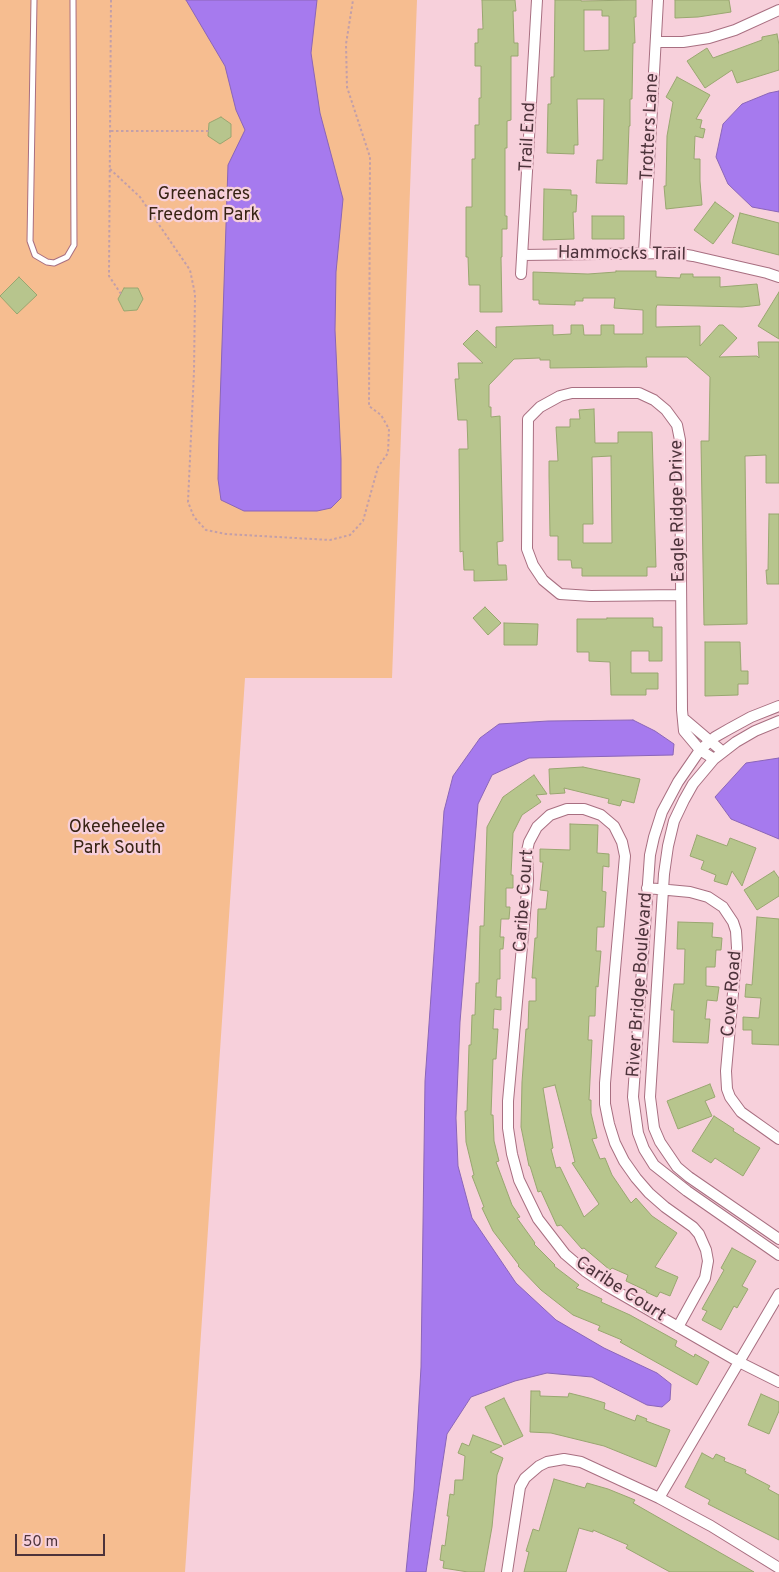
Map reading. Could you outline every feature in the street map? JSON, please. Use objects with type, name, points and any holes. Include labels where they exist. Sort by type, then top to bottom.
[{"type":"street","name":"Trail End","points":[[521,274],[538,0]]},
{"type":"street","name":"Trotters Lane","points":[[644,253],[658,0]]},
{"type":"street","points":[[656,42],[683,42],[709,38],[735,30],[779,10]]},
{"type":"street","name":"Hammocks Trail","points":[[522,255],[674,253],[779,277]]},
{"type":"street","name":"Eagle Ridge Drive","points":[[681,595],[591,596],[560,594],[542,580],[533,565],[527,549],[528,419],[540,407],[560,396],[572,393],[640,393],[654,400],[666,410],[677,425],[680,440],[684,731],[700,750],[719,755]]},
{"type":"street","name":"River Bridge Boulevard","points":[[779,706],[751,717],[700,750],[678,782],[662,812],[650,855],[633,1097],[634,1115],[638,1132],[644,1149],[654,1165],[687,1191],[779,1256]]},
{"type":"street","points":[[683,718],[710,742],[719,755]]},
{"type":"street","name":"River Bridge Boulevard","points":[[779,721],[755,731],[719,755],[693,784],[674,821],[668,846],[663,889],[650,1097],[654,1128],[660,1142],[668,1155],[683,1172],[779,1240]]},
{"type":"street","name":"Caribe Court","points":[[678,1327],[705,1278],[708,1261],[706,1250],[699,1234],[693,1227],[665,1207],[636,1178],[624,1161],[615,1143],[605,1104],[604,1083],[625,856],[622,842],[614,826],[601,815],[584,809],[558,811],[543,820],[532,834],[527,851],[528,880],[508,1101],[508,1128],[519,1180],[538,1219],[565,1254],[585,1271],[607,1286],[678,1327],[739,1362],[779,1382]]},
{"type":"street","name":"Cove Road","points":[[647,888],[699,894],[708,897],[722,907],[733,922],[736,931],[737,948],[726,1071],[727,1089],[740,1112],[779,1140]]},
{"type":"street","points":[[659,1498],[779,1294]]},
{"type":"street","points":[[507,1572],[520,1487],[525,1478],[539,1466],[555,1460],[573,1460],[620,1479],[711,1526],[779,1568]]},
{"type":"lane","points":[[34,0],[30,242],[35,255],[47,262],[54,263],[67,257],[74,245],[73,0]]},
{"type":"path","points":[[111,0],[109,276],[121,294]]},
{"type":"path","points":[[110,169],[140,197],[190,270],[195,294],[194,371],[188,502],[194,517],[206,530],[226,534],[330,540],[350,535],[363,521],[378,467],[388,453],[389,428],[381,415],[369,406],[370,157],[347,87],[346,44],[353,0]]},
{"type":"path","points":[[110,131],[209,131]]},
{"type":"green space","points":[[0,0],[417,0],[392,678],[245,678],[185,1572],[0,1572]]},
{"type":"shaded area","points":[[186,0],[317,0],[311,53],[320,113],[343,199],[336,272],[335,330],[341,498],[331,508],[317,511],[244,511],[221,500],[218,479],[228,165],[245,130],[236,110],[225,66]]},
{"type":"shaded area","points":[[779,91],[779,212],[752,207],[728,184],[716,157],[723,124],[742,104]]},
{"type":"shaded area","points":[[633,720],[655,731],[674,744],[673,755],[529,758],[492,775],[478,804],[460,1022],[456,1118],[458,1166],[472,1218],[516,1283],[556,1320],[604,1348],[657,1373],[671,1384],[670,1400],[662,1407],[647,1405],[592,1377],[547,1373],[515,1381],[471,1397],[447,1434],[426,1572],[406,1572],[414,1490],[421,1367],[425,1081],[444,811],[453,776],[480,738],[499,724],[548,721]]},
{"type":"shaded area","points":[[779,758],[779,839],[731,819],[715,797],[746,763]]},
{"type":"building","points":[[482,0],[515,0],[516,11],[513,11],[514,43],[518,43],[518,56],[511,56],[511,120],[507,121],[507,148],[505,148],[505,216],[507,216],[507,229],[502,229],[502,312],[480,312],[480,285],[469,285],[468,257],[466,257],[466,207],[472,207],[472,159],[475,159],[475,125],[479,125],[479,98],[481,98],[481,66],[475,66],[475,43],[478,43],[478,29],[483,29]]},
{"type":"building","points":[[555,0],[636,0],[627,184],[596,183],[597,160],[603,160],[604,99],[577,99],[578,145],[574,145],[574,154],[547,153],[548,104],[551,104],[551,77],[554,77]],"holes":[[[584,10],[602,10],[602,16],[609,16],[609,50],[584,51]]]},
{"type":"building","points":[[675,0],[729,0],[731,12],[675,18]]},
{"type":"building","points":[[777,34],[779,70],[737,83],[732,70],[705,88],[687,61],[707,48],[713,58],[762,40],[762,37]]},
{"type":"building","points":[[677,77],[710,95],[696,119],[702,120],[700,128],[705,129],[703,138],[695,136],[694,159],[700,159],[702,205],[666,209],[664,186],[666,186],[667,136],[673,102],[666,97]]},
{"type":"building","points":[[221,117],[231,124],[231,137],[220,144],[208,136],[209,123]]},
{"type":"building","points":[[544,189],[571,190],[571,195],[577,195],[576,212],[573,212],[574,239],[543,240]]},
{"type":"building","points":[[715,202],[734,216],[713,244],[694,230]]},
{"type":"building","points":[[740,213],[779,223],[779,255],[732,243]]},
{"type":"building","points":[[592,216],[624,216],[624,239],[592,239]]},
{"type":"building","points":[[616,271],[656,271],[656,277],[680,278],[681,274],[693,274],[693,277],[720,277],[720,287],[757,284],[760,305],[742,307],[657,305],[656,327],[700,326],[700,346],[719,325],[723,325],[737,338],[719,357],[757,356],[759,358],[758,342],[779,342],[779,483],[766,483],[766,455],[745,456],[747,624],[704,625],[701,441],[709,441],[710,377],[687,357],[646,357],[647,367],[550,368],[550,360],[540,360],[540,358],[514,359],[489,385],[491,417],[500,416],[503,541],[497,542],[498,565],[506,565],[507,580],[474,581],[474,570],[464,570],[463,551],[460,552],[459,449],[468,449],[467,420],[458,420],[455,379],[459,379],[458,363],[483,363],[463,344],[477,330],[496,348],[496,327],[553,325],[553,335],[571,334],[571,325],[583,325],[584,335],[601,335],[601,325],[614,325],[614,334],[643,334],[643,310],[614,308],[615,298],[583,298],[583,301],[575,301],[575,305],[539,304],[539,300],[533,300],[533,272],[588,274]]},
{"type":"building","points":[[19,277],[37,295],[17,314],[0,296]]},
{"type":"building","points":[[124,288],[138,288],[143,299],[137,310],[124,311],[118,299]]},
{"type":"building","points":[[779,292],[779,339],[758,326]]},
{"type":"building","points":[[594,409],[595,443],[618,443],[618,432],[652,432],[656,567],[647,567],[647,576],[582,576],[582,568],[572,568],[571,560],[558,560],[558,536],[550,536],[549,461],[558,461],[556,427],[570,427],[570,419],[580,419],[579,410]],"holes":[[[611,456],[612,543],[583,543],[583,524],[593,524],[592,457]]]},
{"type":"building","points":[[769,514],[779,514],[779,584],[767,584]]},
{"type":"building","points":[[485,607],[501,623],[488,635],[473,618]]},
{"type":"building","points":[[653,618],[653,627],[662,627],[662,661],[649,661],[649,651],[631,651],[631,673],[658,673],[658,689],[646,689],[646,695],[611,695],[610,662],[589,661],[589,652],[577,652],[577,619]]},
{"type":"building","points":[[504,623],[538,624],[537,645],[504,645]]},
{"type":"building","points":[[705,642],[740,642],[741,671],[748,671],[748,684],[738,684],[738,695],[705,696]]},
{"type":"building","points":[[583,767],[640,779],[634,803],[622,800],[620,806],[608,803],[609,799],[564,788],[565,793],[550,794],[549,769]]},
{"type":"building","points":[[534,775],[547,794],[536,795],[541,802],[522,815],[513,833],[511,875],[513,875],[513,888],[506,888],[506,907],[510,907],[509,919],[501,919],[500,937],[504,937],[503,949],[500,949],[500,979],[497,979],[496,997],[501,997],[501,1010],[494,1009],[493,1029],[498,1029],[496,1059],[493,1059],[491,1115],[493,1115],[494,1141],[499,1161],[496,1162],[512,1205],[520,1217],[517,1218],[534,1244],[554,1266],[579,1285],[576,1288],[602,1299],[601,1302],[630,1315],[677,1341],[675,1346],[694,1357],[695,1354],[709,1362],[697,1385],[620,1342],[622,1340],[598,1330],[600,1326],[573,1315],[541,1290],[518,1266],[493,1231],[482,1208],[484,1207],[472,1176],[474,1175],[466,1142],[465,1111],[467,1111],[472,1015],[475,1015],[476,983],[479,983],[480,926],[484,926],[487,827],[503,797]]},
{"type":"building","points":[[570,824],[598,825],[597,853],[609,854],[609,867],[603,866],[602,891],[606,892],[604,927],[597,927],[596,951],[601,951],[598,987],[596,986],[595,1016],[589,1016],[588,1040],[592,1040],[589,1100],[591,1100],[591,1113],[597,1138],[592,1139],[600,1159],[605,1158],[612,1175],[631,1203],[636,1198],[652,1216],[677,1233],[655,1267],[678,1277],[670,1296],[660,1292],[657,1297],[626,1281],[628,1275],[612,1268],[610,1270],[584,1248],[582,1249],[561,1225],[557,1226],[541,1191],[538,1192],[529,1166],[521,1127],[522,1082],[529,1001],[536,1001],[536,978],[532,978],[535,938],[537,938],[538,909],[546,909],[548,891],[540,890],[543,862],[540,862],[540,849],[570,850]],"holes":[[[555,1085],[575,1162],[572,1163],[599,1204],[584,1217],[560,1167],[556,1168],[551,1149],[553,1148],[543,1088]]]},
{"type":"building","points":[[697,835],[727,846],[730,838],[756,848],[742,886],[732,871],[727,885],[714,881],[716,875],[701,869],[704,861],[690,856]]},
{"type":"building","points":[[774,871],[779,878],[779,896],[757,910],[744,890]]},
{"type":"building","points":[[757,917],[779,919],[779,1045],[752,1044],[752,1030],[743,1030],[743,1017],[759,1018],[761,998],[745,997],[746,984],[752,985]]},
{"type":"building","points":[[678,922],[713,923],[712,937],[722,938],[721,950],[716,950],[715,967],[706,967],[706,986],[719,987],[717,1001],[707,1000],[705,1019],[710,1019],[708,1043],[673,1042],[674,1010],[671,1010],[674,984],[684,984],[685,949],[677,949]]},
{"type":"building","points":[[710,1084],[715,1097],[705,1101],[712,1116],[678,1129],[667,1101]]},
{"type":"building","points":[[714,1116],[760,1148],[743,1176],[715,1158],[711,1163],[692,1151]]},
{"type":"building","points":[[732,1248],[756,1261],[742,1286],[748,1289],[737,1308],[734,1306],[721,1330],[702,1320],[707,1311],[702,1309],[724,1270],[721,1268]]},
{"type":"building","points":[[531,1391],[540,1391],[540,1396],[568,1397],[569,1393],[589,1398],[605,1403],[604,1409],[635,1421],[637,1415],[647,1419],[646,1421],[670,1430],[656,1467],[604,1446],[551,1433],[530,1432]]},
{"type":"building","points":[[761,1394],[779,1402],[779,1411],[769,1434],[748,1425]]},
{"type":"building","points":[[504,1398],[523,1436],[504,1445],[485,1407]]},
{"type":"building","points":[[473,1435],[502,1446],[490,1452],[503,1458],[497,1475],[492,1527],[484,1572],[468,1572],[443,1568],[444,1561],[440,1560],[442,1545],[445,1546],[450,1494],[454,1495],[455,1480],[463,1480],[465,1456],[458,1453],[462,1443],[469,1446]]},
{"type":"building","points":[[702,1453],[713,1459],[716,1454],[725,1458],[724,1461],[746,1470],[745,1473],[770,1486],[768,1489],[779,1495],[779,1540],[708,1504],[710,1500],[685,1487]]},
{"type":"building","points":[[554,1479],[585,1488],[587,1483],[635,1500],[633,1503],[754,1572],[670,1572],[626,1548],[628,1545],[593,1530],[593,1532],[579,1528],[566,1572],[524,1572],[529,1552],[526,1551],[533,1529],[539,1531]]},
{"type":"park label","name":"Greenacres Freedom Park","points":[[204,205]]},
{"type":"park label","name":"Okeeheelee Park South","points":[[117,838]]}]
